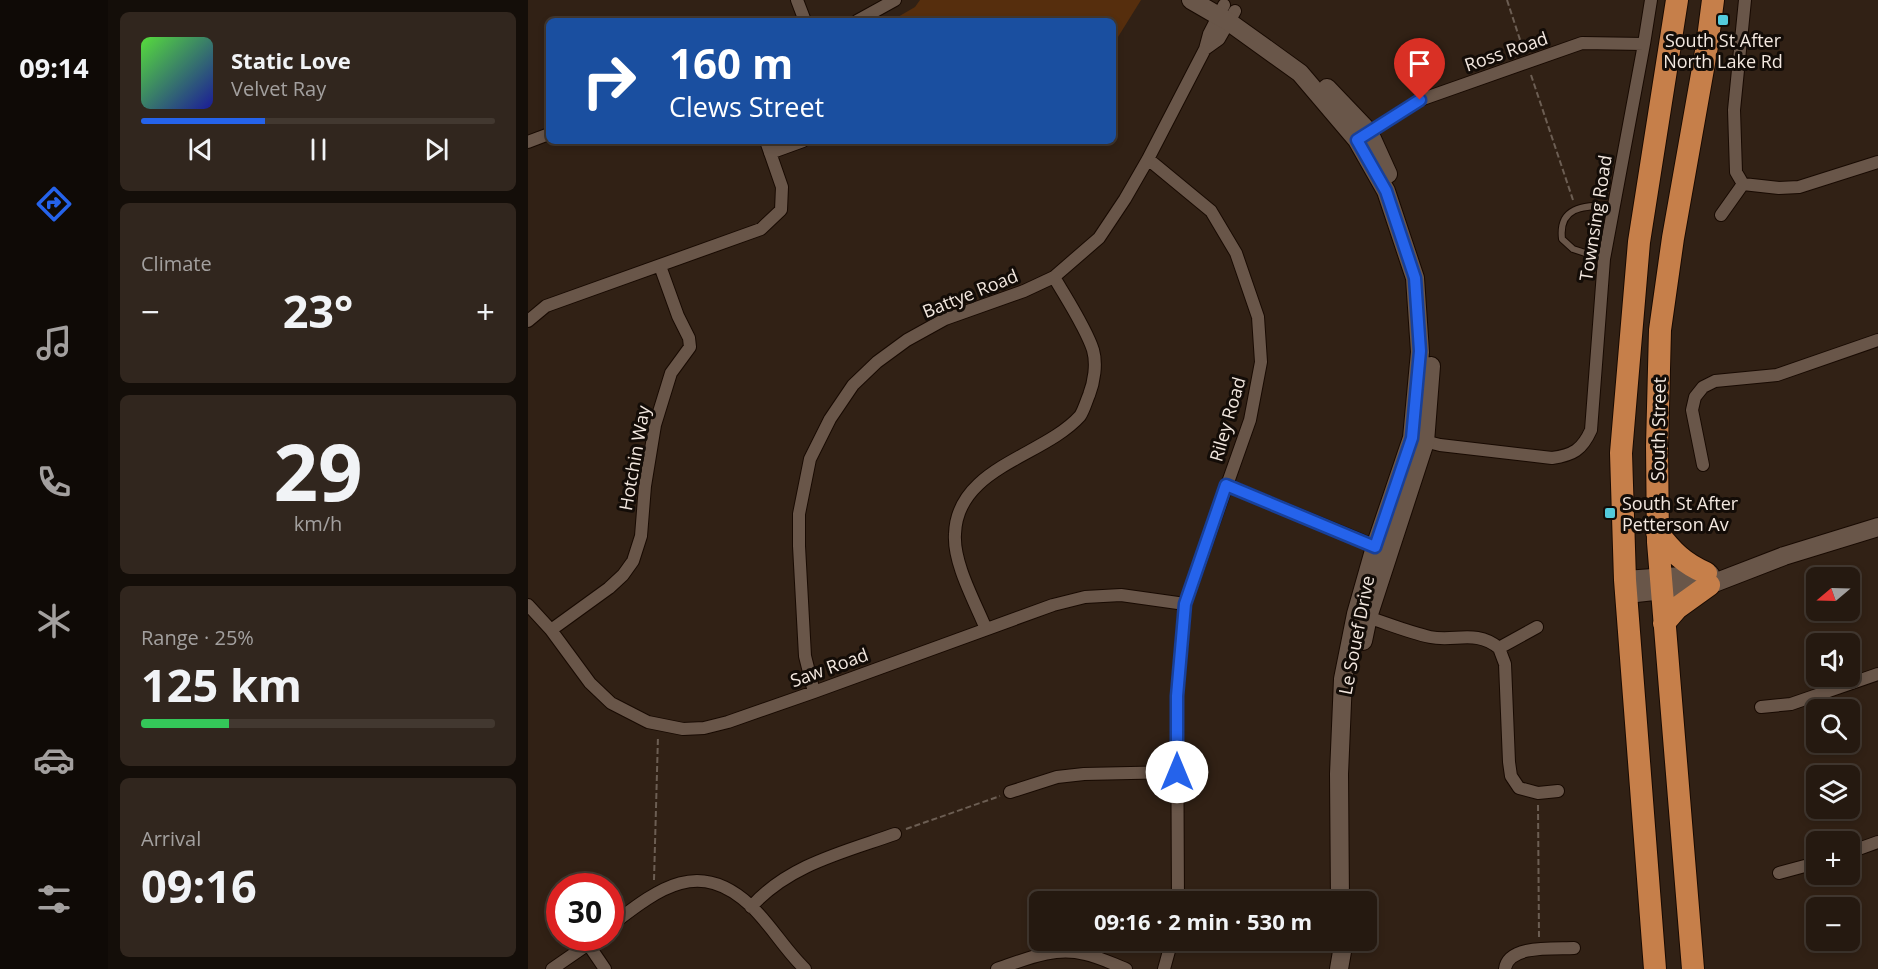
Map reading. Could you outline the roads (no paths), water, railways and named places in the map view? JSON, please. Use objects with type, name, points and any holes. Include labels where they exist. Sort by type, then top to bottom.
[{"type":"highway","name":"South Street","points":[[1655,969],[1626,587],[1622,453],[1638,254],[1677,0]]},
{"type":"highway","name":"South Street","points":[[1693,969],[1661,584],[1657,446],[1660,330],[1713,0]]},
{"type":"highway","points":[[1658,532],[1673,552],[1689,566],[1715,578],[1677,608],[1664,623]]},
{"type":"street","points":[[797,0],[804,18]]},
{"type":"street","points":[[862,18],[895,0]]},
{"type":"street","name":"Le Souef Drive","points":[[1191,0],[1224,11],[1300,73],[1363,136],[1386,191],[1415,278],[1420,351],[1419,440],[1382,549],[1343,679],[1339,774],[1340,891]]},
{"type":"street","name":"Townsing Road","points":[[1419,440],[1440,445],[1552,458],[1570,456],[1585,442],[1591,430],[1604,259],[1651,0]]},
{"type":"street","points":[[1743,184],[1736,172],[1734,110],[1745,0]]},
{"type":"street","name":"Battye Road","points":[[814,692],[805,656],[799,514],[810,459],[830,419],[853,385],[877,362],[907,340],[945,319],[1024,291],[1054,277],[1099,238],[1149,159],[1205,49],[1219,39],[1224,11]]},
{"type":"street","name":"Ross Road","points":[[1363,136],[1420,100],[1582,43],[1644,44]]},
{"type":"street","points":[[528,142],[546,135]]},
{"type":"street","points":[[528,321],[546,306],[761,229],[781,210],[782,187],[768,147],[786,144]]},
{"type":"street","name":"Riley Road","points":[[1149,159],[1211,211],[1236,253],[1258,317],[1261,362],[1250,420],[1185,604],[1177,696],[1178,891]]},
{"type":"street","points":[[1743,184],[1779,188],[1799,187],[1878,162]]},
{"type":"street","points":[[1720,215],[1743,184]]},
{"type":"street","name":"Hotchin Way","points":[[551,630],[623,575],[633,561],[641,536],[645,486],[655,425],[671,373],[690,347],[689,338],[678,316],[660,266]]},
{"type":"street","points":[[986,629],[957,557],[955,534],[959,511],[977,486],[994,470],[1056,436],[1081,414],[1094,383],[1093,351],[1054,277]]},
{"type":"street","points":[[1703,465],[1692,410],[1695,397],[1703,387],[1715,381],[1777,375],[1878,340]]},
{"type":"street","points":[[1226,485],[1382,549]]},
{"type":"street","points":[[1626,587],[1715,578],[1878,527]]},
{"type":"street","name":"Saw Road","points":[[528,605],[551,630],[591,683],[611,703],[632,715],[660,726],[683,729],[704,728],[728,722],[1053,605],[1085,597],[1121,594],[1185,604]]},
{"type":"street","points":[[1362,615],[1432,637],[1480,637],[1489,640],[1499,648],[1505,664],[1511,777],[1519,788],[1538,793],[1558,791]]},
{"type":"street","name":"Le Souef Drive","points":[[1348,891],[1348,776],[1354,681],[1362,615]]},
{"type":"street","points":[[1499,648],[1537,627]]},
{"type":"street","points":[[1761,707],[1791,704],[1878,674]]},
{"type":"street","points":[[1010,792],[1057,777],[1084,774],[1177,772]]},
{"type":"street","points":[[751,907],[768,890],[794,872],[895,834]]},
{"type":"street","points":[[1860,848],[1878,842]]},
{"type":"street","points":[[1779,873],[1806,866]]},
{"type":"street","points":[[624,916],[670,885],[692,880],[715,883],[734,893],[751,907],[805,969]]},
{"type":"street","points":[[1505,969],[1506,963],[1515,954],[1528,950],[1574,948]]},
{"type":"street","points":[[552,969],[578,951]]},
{"type":"street","points":[[597,951],[605,969]]},
{"type":"street","points":[[997,969],[1035,956],[1063,951],[1086,954],[1126,969]]},
{"type":"street","points":[[1164,969],[1169,951]]},
{"type":"street","points":[[1331,969],[1334,951]]},
{"type":"street","points":[[1339,969],[1342,951]]},
{"type":"lane","points":[[1604,259],[1573,249],[1562,239],[1560,226],[1566,216],[1576,208],[1612,206]]},
{"type":"place","name":"South St After North Lake Rd","points":[[1723,20]]},
{"type":"place","name":"South St After Petterson Av","points":[[1610,513]]}]
